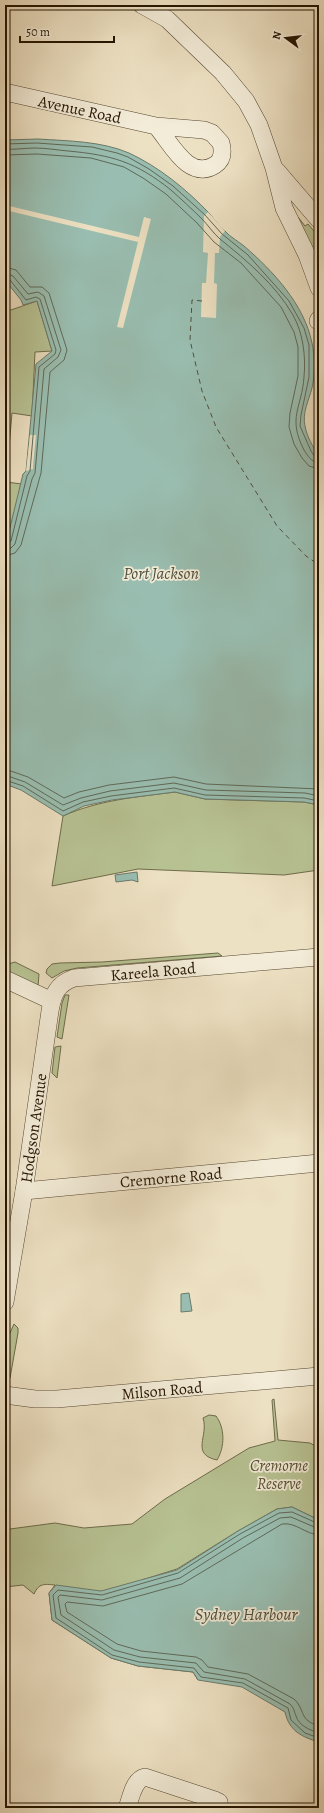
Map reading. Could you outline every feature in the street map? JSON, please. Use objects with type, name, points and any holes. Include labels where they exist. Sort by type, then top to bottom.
[{"type":"street","points":[[142,5],[167,19],[223,73],[246,101],[259,125],[274,168],[284,208],[307,255],[319,288]]},
{"type":"street","name":"Avenue Road","points":[[5,92],[156,126]]},
{"type":"street","points":[[274,168],[319,220]]},
{"type":"street","name":"Kareela Road","points":[[52,1002],[58,986],[65,981],[74,978],[319,957]]},
{"type":"street","points":[[5,979],[52,1002]]},
{"type":"street","name":"Hodgson Avenue","points":[[5,1302],[24,1191],[52,1002]]},
{"type":"street","name":"Cremorne Road","points":[[24,1191],[319,1163]]},
{"type":"street","name":"Milson Road","points":[[5,1395],[36,1399],[57,1399],[319,1376]]},
{"type":"street","points":[[127,1808],[136,1783],[140,1778],[145,1777],[215,1800],[219,1802],[220,1808]]},
{"type":"green space","points":[[298,217],[305,226],[308,224],[319,237],[319,264],[294,218]]},
{"type":"green space","points":[[37,301],[52,351],[35,352],[32,416],[12,413],[6,482],[22,484],[5,548],[5,312]]},
{"type":"green space","points":[[175,792],[205,799],[304,802],[319,805],[319,870],[284,875],[138,869],[52,886],[63,816],[90,806],[104,803]]},
{"type":"green space","points":[[218,953],[222,956],[77,968],[64,971],[52,978],[46,973],[47,969],[52,964],[60,963],[102,962]]},
{"type":"green space","points":[[15,962],[39,974],[38,987],[5,974],[5,965]]},
{"type":"green space","points":[[65,995],[69,995],[62,1039],[57,1037],[62,1003]]},
{"type":"green space","points":[[61,1046],[57,1078],[52,1073],[55,1047]]},
{"type":"green space","points":[[14,1324],[18,1328],[18,1333],[10,1378],[5,1376],[5,1344]]},
{"type":"green space","name":"Cremorne Reserve","points":[[274,1399],[278,1440],[310,1443],[319,1448],[319,1520],[292,1507],[277,1509],[238,1531],[177,1569],[142,1580],[198,1680],[193,1672],[138,1666],[111,1658],[52,1620],[49,1593],[55,1585],[42,1585],[34,1594],[23,1585],[5,1587],[5,1534],[10,1529],[55,1523],[84,1528],[132,1524],[165,1499],[249,1448],[275,1441],[272,1400]]},
{"type":"green space","points":[[209,1415],[216,1416],[221,1426],[223,1444],[217,1460],[209,1457],[202,1449],[204,1431],[203,1418]]},
{"type":"water","name":"Port Jackson","points":[[38,139],[84,142],[118,149],[151,165],[172,179],[191,195],[227,233],[244,246],[276,277],[295,302],[308,329],[313,348],[314,371],[312,388],[305,411],[304,421],[312,445],[319,456],[319,805],[304,802],[205,799],[175,792],[112,800],[84,806],[63,816],[21,790],[5,784],[5,548],[23,474],[26,471],[36,364],[52,351],[37,301],[23,305],[21,300],[5,280],[5,140]]},
{"type":"water","points":[[137,872],[138,882],[132,880],[116,882],[115,875]]},
{"type":"water","points":[[189,1293],[192,1311],[181,1312],[181,1294]]},
{"type":"water","name":"Sydney Harbour","points":[[292,1507],[319,1520],[319,1742],[307,1738],[293,1729],[285,1712],[242,1687],[198,1680],[193,1672],[138,1666],[111,1658],[52,1620],[49,1593],[56,1585],[101,1591],[177,1570],[238,1531],[277,1509]]},
{"type":"pier","points":[[5,205],[139,237],[144,217],[151,219],[123,328],[117,327],[138,242],[5,210]]},
{"type":"pier","points":[[208,212],[225,231],[220,237],[219,253],[215,253],[214,283],[217,284],[216,318],[201,317],[202,283],[206,283],[208,253],[203,252],[204,216]]},
{"type":"pier","points":[[30,435],[36,435],[33,469],[26,471]]},
{"type":"ferry route","points":[[202,301],[192,300],[190,340],[202,391],[216,427],[277,526],[306,556],[319,565]]}]
